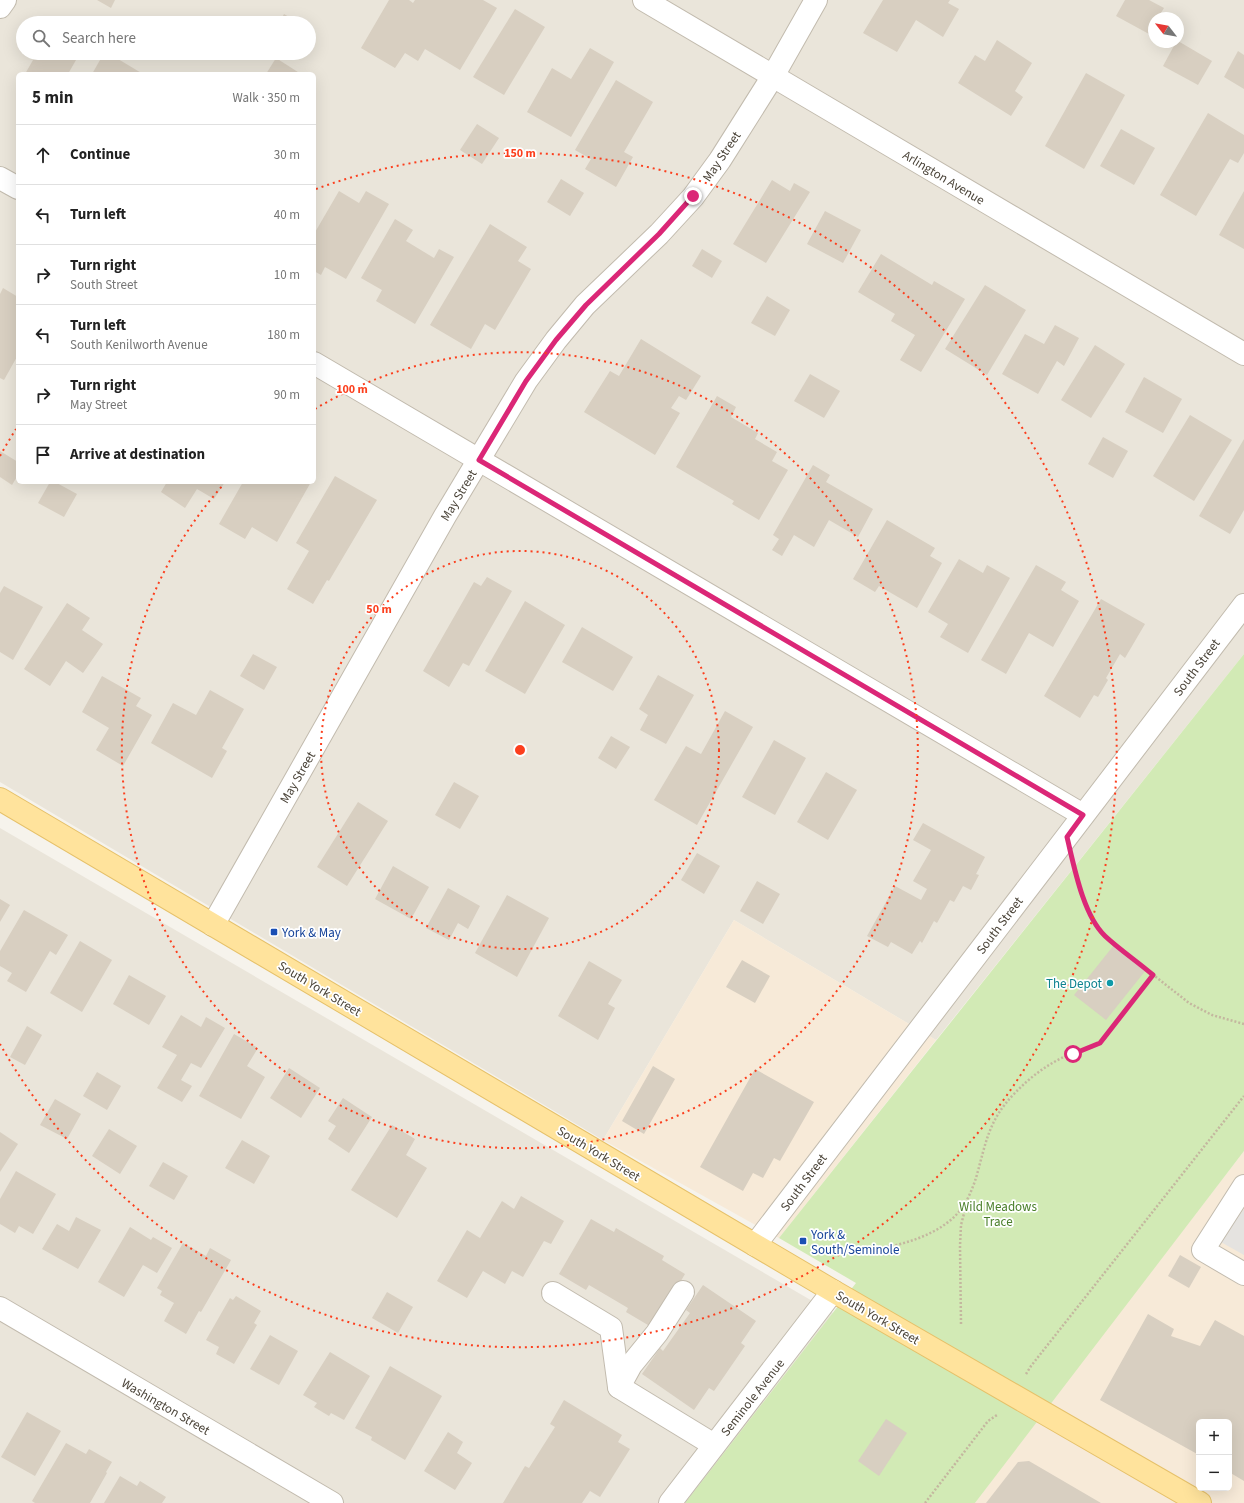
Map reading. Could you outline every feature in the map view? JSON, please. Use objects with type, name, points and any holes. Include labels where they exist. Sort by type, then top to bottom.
[{"type":"main road","name":"South York Street","points":[[0,799],[833,1291],[974,1371],[1200,1503]]},
{"type":"street","points":[[0,7],[5,0]]},
{"type":"street","name":"Arlington Avenue","points":[[644,0],[1244,354]]},
{"type":"street","name":"May Street","points":[[213,925],[441,523],[526,381],[556,340],[586,305],[659,234],[693,196],[720,160],[773,76],[816,0]]},
{"type":"street","points":[[0,178],[16,187]]},
{"type":"street","points":[[316,364],[1083,815]]},
{"type":"street","name":"South Street","points":[[755,1245],[1244,605]]},
{"type":"street","points":[[1244,1186],[1203,1250],[1244,1274]]},
{"type":"street","name":"Seminole Avenue","points":[[670,1503],[833,1291]]},
{"type":"street","points":[[619,1387],[631,1365],[658,1333],[683,1292]]},
{"type":"street","points":[[553,1293],[611,1328],[619,1387]]},
{"type":"street","name":"Washington Street","points":[[0,1308],[332,1503]]},
{"type":"street","points":[[619,1387],[714,1446]]},
{"type":"path","points":[[1067,837],[1080,888],[1091,916],[1104,936],[1189,1003],[1212,1015],[1244,1024]]},
{"type":"path","points":[[961,1324],[961,1225],[967,1200],[976,1178],[986,1139],[996,1116],[1013,1095],[1030,1078],[1052,1063],[1100,1043],[1153,975]]},
{"type":"path","points":[[1024,1377],[1031,1366],[1244,1096]]},
{"type":"path","points":[[844,1253],[862,1252],[893,1246],[922,1236],[942,1227],[947,1223],[957,1214],[967,1200]]},
{"type":"path","points":[[925,1503],[988,1421],[1003,1412]]},
{"type":"shaded area","points":[[0,0],[1244,0],[1244,654],[936,1040],[734,920],[603,1140],[0,782]]},
{"type":"shaded area","points":[[0,828],[833,1313],[685,1503],[0,1503]]},
{"type":"shaded area","points":[[734,920],[936,1040],[779,1238],[603,1140]]},
{"type":"shaded area","points":[[1244,1151],[1244,1503],[975,1503],[1063,1386]]},
{"type":"shaded area","points":[[1244,1209],[1244,1255],[1219,1241]]},
{"type":"green space","name":"Wild Meadows Trace","points":[[1244,654],[1244,1151],[975,1503],[685,1503],[856,1283],[779,1238]]},
{"type":"building","points":[[97,0],[115,0],[111,8]]},
{"type":"building","points":[[389,0],[409,0],[413,3],[415,0],[483,0],[497,8],[460,70],[425,49],[418,61],[405,53],[395,68],[361,48]]},
{"type":"building","points":[[883,0],[950,0],[948,3],[959,9],[943,37],[916,20],[897,52],[863,33]]},
{"type":"building","points":[[1125,0],[1149,0],[1164,8],[1162,12],[1148,12],[1148,33],[1116,16]]},
{"type":"building","points":[[515,9],[545,27],[504,95],[473,77]]},
{"type":"building","points":[[997,40],[1032,63],[1015,91],[1023,97],[1011,116],[958,83],[975,55],[985,61]]},
{"type":"building","points":[[1184,45],[1212,61],[1198,85],[1163,66],[1173,48],[1184,48]]},
{"type":"building","points":[[590,48],[614,62],[571,137],[527,112],[552,68],[571,79]]},
{"type":"building","points":[[1238,51],[1244,55],[1244,89],[1224,77]]},
{"type":"building","points":[[33,60],[76,60],[69,72],[26,72]]},
{"type":"building","points":[[100,60],[120,60],[140,72],[93,72]]},
{"type":"building","points":[[275,60],[279,60],[298,72],[267,72]]},
{"type":"building","points":[[1086,73],[1125,95],[1084,169],[1045,146]]},
{"type":"building","points":[[616,80],[653,102],[624,152],[633,157],[616,187],[585,169],[591,159],[575,150]]},
{"type":"building","points":[[1208,113],[1244,135],[1244,153],[1238,163],[1230,159],[1196,216],[1160,195]]},
{"type":"building","points":[[477,124],[499,138],[482,164],[460,150]]},
{"type":"building","points":[[1121,129],[1155,148],[1134,185],[1100,166]]},
{"type":"building","points":[[561,179],[584,193],[570,216],[547,202]]},
{"type":"building","points":[[772,180],[790,191],[794,183],[810,192],[766,263],[733,244]]},
{"type":"building","points":[[339,191],[359,203],[366,191],[389,204],[346,279],[325,267],[321,275],[316,272],[316,231]]},
{"type":"building","points":[[1244,191],[1244,249],[1219,235]]},
{"type":"building","points":[[825,211],[861,230],[843,263],[807,244]]},
{"type":"building","points":[[395,219],[413,230],[406,241],[434,258],[439,249],[454,257],[415,324],[376,301],[382,290],[361,278]]},
{"type":"building","points":[[490,224],[527,247],[518,261],[531,269],[495,330],[485,324],[471,349],[430,325]]},
{"type":"building","points":[[702,249],[722,261],[712,278],[692,266]]},
{"type":"building","points":[[881,254],[932,285],[934,281],[965,299],[921,372],[900,360],[915,335],[891,321],[895,314],[858,292]]},
{"type":"building","points":[[985,285],[1026,310],[987,375],[945,349]]},
{"type":"building","points":[[3,288],[16,296],[16,359],[4,380],[0,378],[0,294]]},
{"type":"building","points":[[767,296],[790,310],[775,336],[751,323]]},
{"type":"building","points":[[1055,325],[1079,338],[1064,366],[1057,361],[1038,394],[1002,374],[1025,334],[1044,344]]},
{"type":"building","points":[[641,339],[701,376],[686,400],[679,396],[671,408],[680,413],[655,455],[584,412],[610,371],[619,376]]},
{"type":"building","points":[[1095,345],[1125,364],[1091,418],[1061,400]]},
{"type":"building","points":[[810,374],[840,391],[824,418],[794,401]]},
{"type":"building","points":[[1144,377],[1182,399],[1163,433],[1125,412]]},
{"type":"building","points":[[717,396],[736,407],[731,417],[758,433],[755,439],[777,452],[772,461],[788,470],[759,520],[732,504],[734,501],[676,467]]},
{"type":"building","points":[[1190,415],[1232,440],[1194,501],[1153,476]]},
{"type":"building","points":[[1103,437],[1128,451],[1113,478],[1088,464]]},
{"type":"building","points":[[1244,439],[1244,510],[1230,534],[1199,516]]},
{"type":"building","points":[[0,451],[16,461],[16,478],[12,485],[0,477]]},
{"type":"building","points":[[813,465],[830,475],[826,482],[873,509],[858,537],[829,520],[814,547],[794,535],[782,556],[772,550],[779,539],[773,535]]},
{"type":"building","points":[[335,476],[377,500],[329,581],[327,580],[313,604],[287,589],[309,551],[296,543]]},
{"type":"building","points":[[49,484],[59,484],[77,494],[64,517],[38,503]]},
{"type":"building","points":[[166,484],[224,484],[214,499],[197,489],[185,508],[161,492]]},
{"type":"building","points":[[242,484],[310,484],[277,542],[252,527],[245,539],[219,524]]},
{"type":"building","points":[[887,520],[935,548],[930,556],[942,563],[917,608],[879,586],[875,592],[853,579]]},
{"type":"building","points":[[959,559],[983,573],[987,565],[1010,578],[968,653],[940,637],[948,624],[928,612]]},
{"type":"building","points":[[1036,565],[1066,582],[1061,590],[1079,601],[1053,647],[1029,633],[1006,674],[981,660]]},
{"type":"building","points":[[487,577],[512,591],[469,666],[463,663],[449,687],[423,671],[474,582],[481,586]]},
{"type":"building","points":[[4,586],[43,607],[13,660],[0,652],[0,593]]},
{"type":"building","points":[[1101,599],[1145,624],[1125,658],[1120,654],[1106,678],[1108,680],[1098,697],[1094,695],[1080,718],[1044,696]]},
{"type":"building","points":[[525,601],[565,625],[525,694],[485,671]]},
{"type":"building","points":[[67,603],[90,618],[82,630],[103,644],[83,673],[66,661],[50,686],[24,669]]},
{"type":"building","points":[[582,627],[633,657],[613,691],[562,662]]},
{"type":"building","points":[[253,654],[277,667],[264,690],[240,676]]},
{"type":"building","points":[[658,675],[694,695],[666,744],[640,730],[648,715],[639,709]]},
{"type":"building","points":[[102,676],[141,698],[136,706],[152,715],[123,766],[96,750],[109,728],[82,712]]},
{"type":"building","points":[[210,690],[244,709],[222,748],[227,751],[212,778],[151,743],[173,703],[196,715]]},
{"type":"building","points":[[725,711],[753,727],[697,825],[654,800],[686,746],[701,754]]},
{"type":"building","points":[[611,736],[630,747],[616,769],[598,758]]},
{"type":"building","points":[[774,740],[806,758],[775,815],[742,797]]},
{"type":"building","points":[[826,772],[857,790],[828,840],[797,822]]},
{"type":"building","points":[[454,782],[479,796],[460,829],[435,815]]},
{"type":"building","points":[[358,802],[388,821],[347,886],[317,867]]},
{"type":"building","points":[[923,823],[985,857],[976,874],[979,875],[971,890],[963,886],[954,902],[950,900],[937,923],[934,921],[922,943],[920,941],[912,954],[891,942],[888,947],[867,936],[895,886],[921,900],[927,889],[913,881],[931,850],[913,840]]},
{"type":"building","points":[[697,853],[720,866],[704,894],[681,880]]},
{"type":"building","points":[[393,866],[429,887],[411,919],[375,899]]},
{"type":"building","points":[[757,881],[780,894],[763,924],[740,911]]},
{"type":"building","points":[[448,888],[480,906],[468,929],[458,923],[449,940],[426,928]]},
{"type":"building","points":[[507,895],[549,918],[517,977],[475,953]]},
{"type":"building","points":[[0,899],[10,905],[0,922]]},
{"type":"building","points":[[24,910],[68,935],[56,955],[50,951],[26,992],[7,981],[12,973],[0,966],[0,951]]},
{"type":"building","points":[[80,941],[112,960],[82,1012],[50,993]]},
{"type":"building","name":"The Depot","points":[[1114,945],[1146,970],[1106,1020],[1074,995]]},
{"type":"building","points":[[742,960],[770,976],[755,1003],[726,987]]},
{"type":"building","points":[[589,961],[622,980],[608,1004],[615,1008],[598,1040],[558,1016]]},
{"type":"building","points":[[129,975],[166,996],[149,1025],[113,1004]]},
{"type":"building","points":[[181,1015],[201,1027],[206,1017],[225,1028],[201,1068],[191,1063],[181,1080],[192,1086],[182,1102],[157,1088],[177,1055],[162,1047]]},
{"type":"building","points":[[27,1026],[42,1035],[25,1065],[10,1057]]},
{"type":"building","points":[[234,1034],[258,1048],[247,1066],[265,1077],[241,1119],[199,1096]]},
{"type":"building","points":[[653,1066],[675,1079],[644,1134],[622,1121]]},
{"type":"building","points":[[289,1068],[320,1088],[301,1118],[270,1098]]},
{"type":"building","points":[[755,1069],[814,1102],[780,1161],[774,1158],[763,1178],[753,1173],[743,1191],[700,1167]]},
{"type":"building","points":[[97,1072],[121,1086],[107,1110],[83,1096]]},
{"type":"building","points":[[343,1098],[372,1117],[349,1153],[328,1139],[336,1126],[328,1121]]},
{"type":"building","points":[[55,1099],[81,1114],[67,1139],[40,1125]]},
{"type":"building","points":[[392,1125],[415,1139],[406,1155],[427,1168],[397,1218],[351,1190]]},
{"type":"building","points":[[109,1129],[137,1146],[120,1174],[92,1156]]},
{"type":"building","points":[[0,1132],[18,1144],[0,1172]]},
{"type":"building","points":[[242,1140],[270,1156],[254,1184],[225,1168]]},
{"type":"building","points":[[163,1162],[188,1176],[174,1200],[149,1186]]},
{"type":"building","points":[[16,1171],[56,1194],[33,1234],[19,1226],[15,1233],[0,1224],[0,1199]]},
{"type":"building","points":[[521,1196],[564,1221],[551,1244],[544,1241],[523,1277],[512,1271],[505,1284],[483,1271],[467,1298],[437,1281],[467,1230],[480,1238],[502,1201],[514,1209]]},
{"type":"building","points":[[76,1217],[101,1230],[78,1269],[42,1249],[57,1224],[69,1231]]},
{"type":"building","points":[[591,1219],[614,1232],[616,1228],[664,1256],[662,1260],[685,1274],[653,1328],[626,1312],[628,1308],[589,1285],[586,1290],[559,1274]]},
{"type":"building","points":[[130,1227],[151,1240],[153,1237],[172,1248],[157,1273],[143,1265],[124,1297],[98,1282]]},
{"type":"building","points":[[183,1243],[206,1256],[210,1248],[231,1260],[201,1312],[199,1311],[186,1334],[164,1321],[174,1303],[160,1295],[162,1291],[157,1288]]},
{"type":"building","points":[[1180,1255],[1201,1267],[1189,1288],[1168,1276]]},
{"type":"building","points":[[703,1285],[756,1321],[741,1343],[745,1346],[714,1391],[709,1388],[694,1410],[642,1374],[660,1348],[663,1351],[690,1313],[686,1310]]},
{"type":"building","points":[[387,1292],[413,1307],[398,1333],[372,1318]]},
{"type":"building","points":[[236,1296],[261,1311],[254,1323],[257,1325],[234,1364],[216,1354],[219,1347],[206,1340],[230,1298],[233,1300]]},
{"type":"building","points":[[1148,1314],[1174,1329],[1171,1336],[1200,1346],[1215,1320],[1244,1336],[1244,1481],[1232,1474],[1232,1419],[1196,1419],[1196,1453],[1100,1400]]},
{"type":"building","points":[[270,1335],[298,1351],[279,1385],[250,1369]]},
{"type":"building","points":[[330,1352],[370,1376],[344,1420],[331,1413],[329,1416],[314,1407],[317,1403],[303,1395]]},
{"type":"building","points":[[390,1366],[442,1396],[405,1460],[371,1440],[372,1437],[355,1428]]},
{"type":"building","points":[[564,1400],[622,1435],[618,1442],[630,1449],[600,1497],[590,1491],[582,1503],[503,1503],[525,1466],[529,1468],[555,1427],[550,1424]]},
{"type":"building","points":[[27,1412],[61,1431],[35,1476],[1,1457]]},
{"type":"building","points":[[886,1419],[907,1433],[879,1476],[858,1461]]},
{"type":"building","points":[[448,1432],[463,1442],[457,1453],[472,1463],[455,1490],[424,1471]]},
{"type":"building","points":[[66,1443],[86,1454],[89,1449],[112,1462],[106,1472],[107,1473],[90,1503],[35,1503],[32,1501]]},
{"type":"building","points":[[1029,1461],[1101,1503],[986,1503],[1018,1462]]},
{"type":"building","points":[[120,1476],[137,1486],[140,1481],[166,1497],[162,1503],[104,1503]]},
{"type":"place","name":"York & May","points":[[274,932]]},
{"type":"place","name":"The Depot","points":[[1110,983]]},
{"type":"place","name":"York & South/Seminole","points":[[803,1241]]},
{"type":"route","points":[[693,196],[659,234],[586,305],[556,340],[526,381],[479,460],[1083,815],[1067,837],[1080,888],[1091,916],[1104,936],[1153,975],[1100,1043],[1073,1054]]}]
